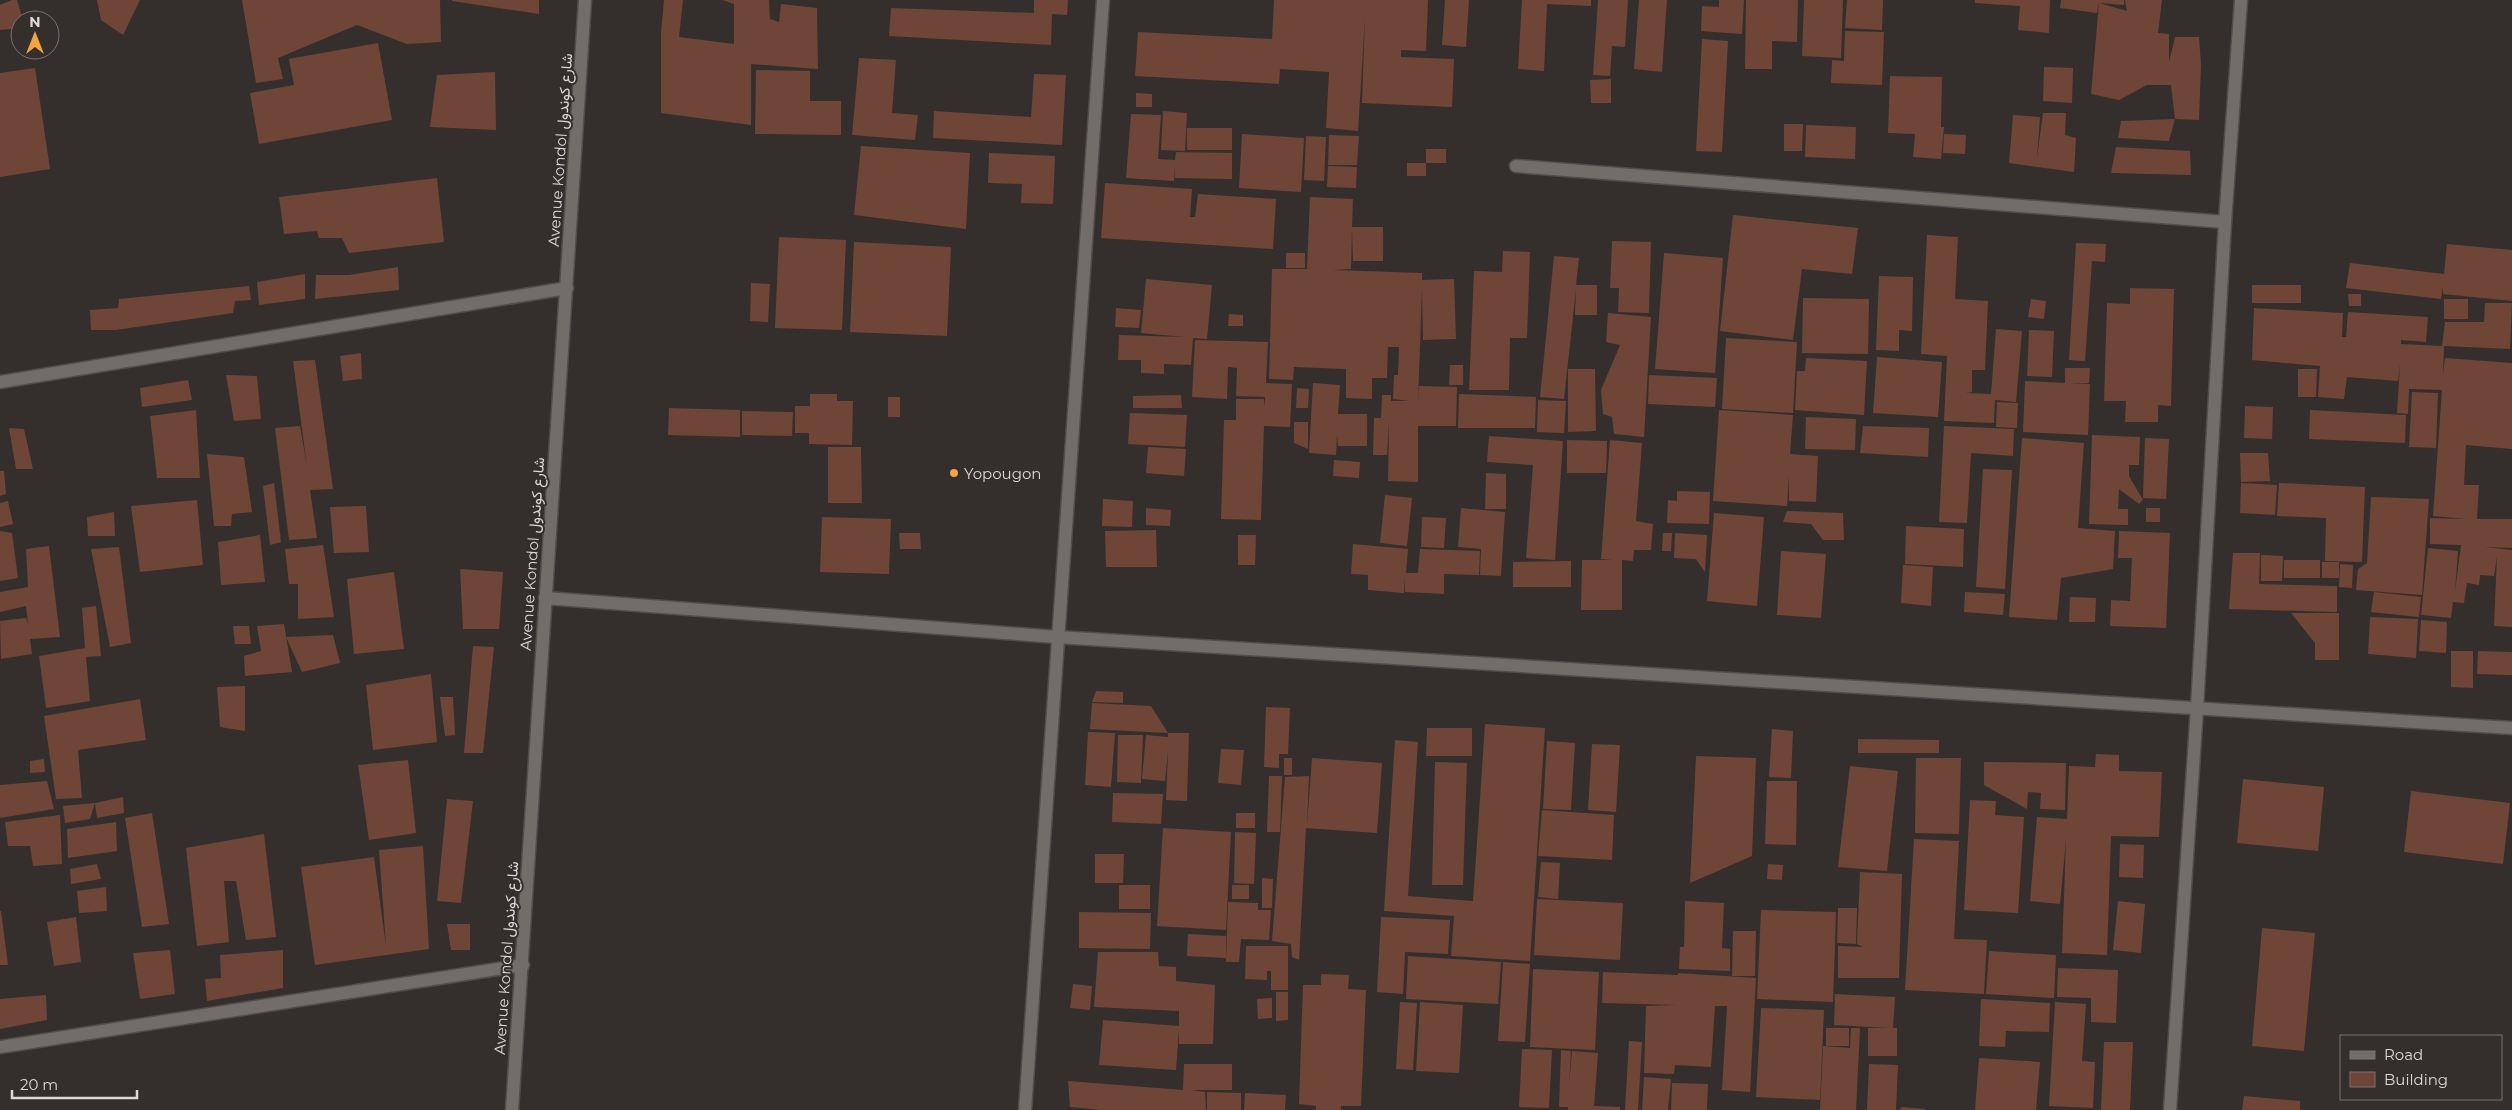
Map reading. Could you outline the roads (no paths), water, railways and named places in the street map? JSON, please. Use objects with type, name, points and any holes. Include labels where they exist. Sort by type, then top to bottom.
[{"type":"street","name":"Avenue Kondol شارع كوندول","points":[[512,1110],[523,965],[545,598],[568,288],[585,0]]},
{"type":"street","points":[[1025,1110],[1103,0]]},
{"type":"street","points":[[2170,1110],[2225,222],[2241,0]]},
{"type":"street","points":[[1516,166],[2225,222]]},
{"type":"street","points":[[0,382],[568,288]]},
{"type":"street","points":[[545,598],[1057,637],[2512,728]]},
{"type":"street","points":[[0,1047],[523,965]]},
{"type":"place","name":"Yopougon","points":[[954,473]]}]
